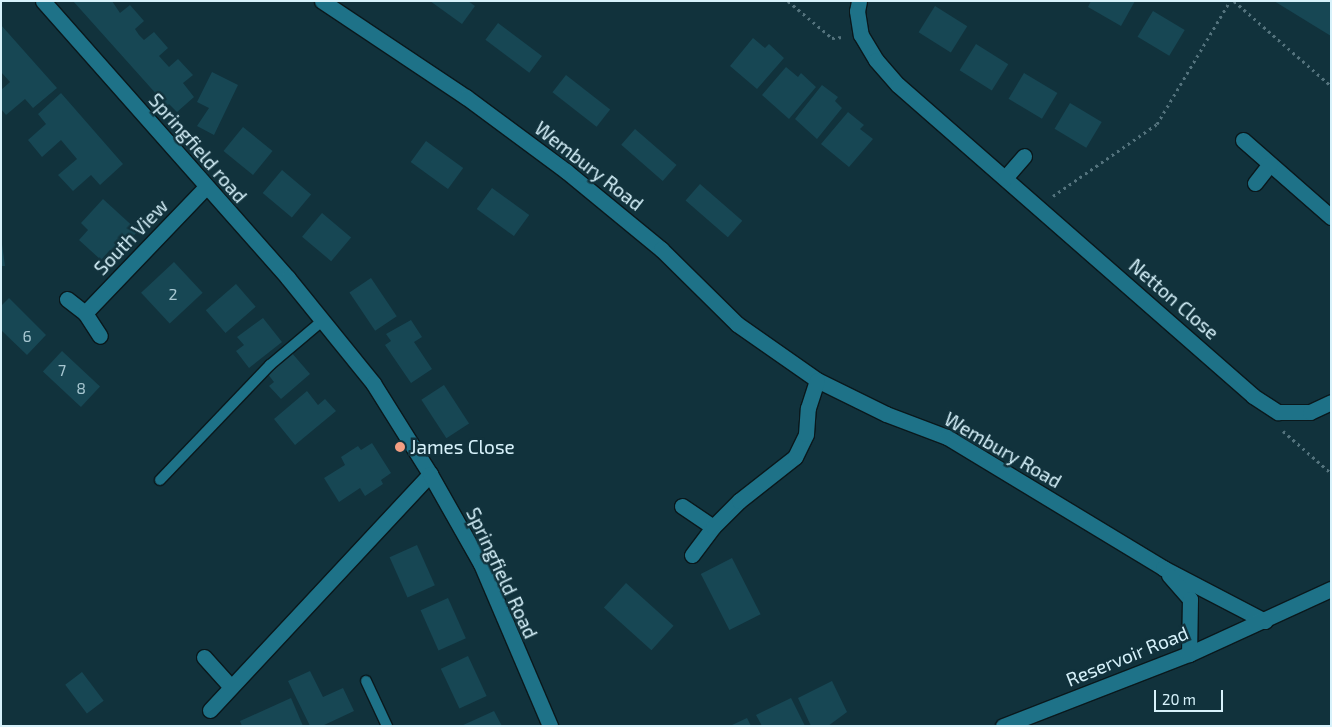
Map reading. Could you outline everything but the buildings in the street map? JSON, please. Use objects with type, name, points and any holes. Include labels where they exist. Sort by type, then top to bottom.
[{"type":"street","name":"Springfield road","points":[[43,1],[322,321]]},
{"type":"street","name":"Wembury Road","points":[[322,1],[466,97],[566,171],[661,249],[738,324],[817,380],[886,414],[947,437],[1163,568],[1265,622]]},
{"type":"street","name":"Netton Close","points":[[859,1],[857,11],[861,35],[876,60],[898,85],[1253,396],[1278,412]]},
{"type":"street","points":[[1243,140],[1331,217]]},
{"type":"street","points":[[1005,178],[1024,156]]},
{"type":"street","points":[[1255,183],[1270,164]]},
{"type":"street","name":"South View","points":[[85,313],[205,188]]},
{"type":"street","points":[[67,299],[85,313],[100,336]]},
{"type":"street","name":"Springfield Road","points":[[322,321],[372,383],[430,474],[481,564],[550,726]]},
{"type":"street","points":[[692,555],[712,527],[739,501],[795,457],[806,434],[808,408],[817,380]]},
{"type":"street","points":[[1278,412],[1310,412],[1331,402]]},
{"type":"street","points":[[210,710],[430,474]]},
{"type":"street","points":[[682,506],[712,527]]},
{"type":"street","name":"Wembury Road","points":[[1163,568],[1190,599],[1189,654]]},
{"type":"street","points":[[1265,622],[1331,589]]},
{"type":"street","name":"Reservoir Road","points":[[1003,726],[1189,654],[1265,622]]},
{"type":"street","points":[[204,657],[231,687]]},
{"type":"lane","points":[[160,480],[270,365],[322,321]]},
{"type":"lane","points":[[366,681],[387,726]]},
{"type":"path","points":[[788,1],[832,38],[861,35]]},
{"type":"path","points":[[1038,206],[1157,124],[1232,1],[1331,86]]},
{"type":"path","points":[[1278,412],[1280,428],[1331,473]]},
{"type":"place","name":"James Close","points":[[400,447]]}]
